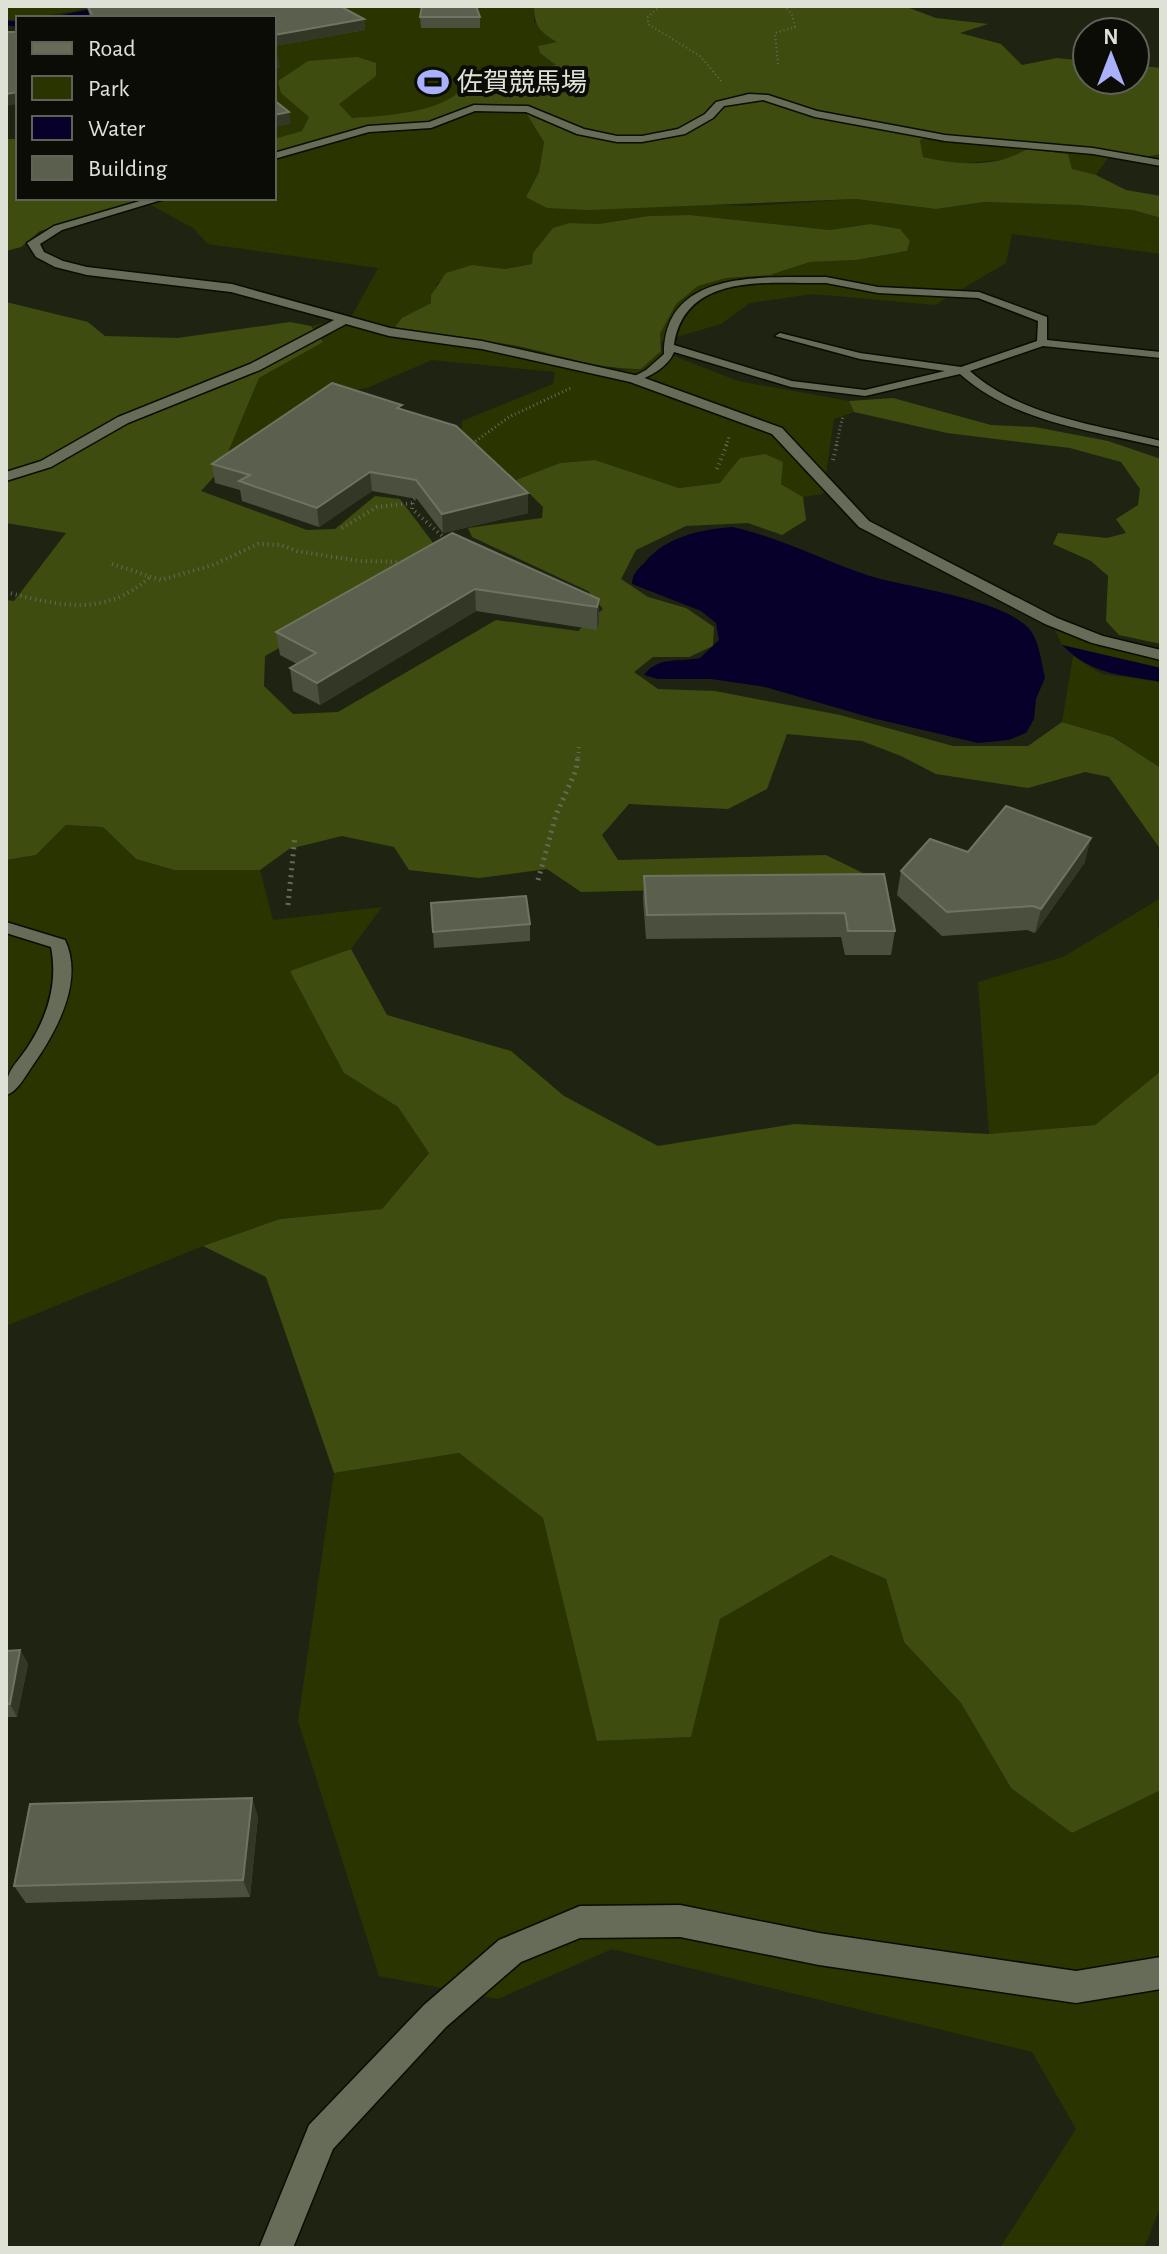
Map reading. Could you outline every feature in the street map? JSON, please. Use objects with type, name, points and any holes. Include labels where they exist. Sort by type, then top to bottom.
[{"type":"street","points":[[276,155],[349,133],[422,127],[456,113],[486,107],[528,109],[581,132],[617,139],[642,139],[681,132],[709,116],[720,104],[741,97],[764,97],[815,114],[945,138],[1093,151],[1161,163]]},
{"type":"street","points":[[155,200],[58,228],[33,243],[40,254],[59,264],[87,271],[232,288],[389,332],[482,345],[634,379],[744,418],[777,431],[789,440],[843,505],[864,524],[1051,621],[1098,640],[1161,655]]},
{"type":"street","points":[[6,477],[46,464],[123,420],[255,367],[344,320]]},
{"type":"street","points":[[276,2248],[321,2137],[331,2126],[435,2016],[510,1951],[580,1922],[680,1921],[819,1949],[1076,1987],[1161,1973]]},
{"type":"lane","points":[[634,379],[650,372],[669,355],[679,318],[700,294],[734,282],[826,280],[878,290],[979,295],[1043,319],[1042,343]]},
{"type":"lane","points":[[780,336],[860,356],[962,370],[975,386],[1037,412],[1161,444]]},
{"type":"lane","points":[[670,347],[791,384],[865,393],[962,370],[1042,343],[1161,355]]},
{"type":"lane","points":[[6,927],[59,944],[66,966],[56,1005],[33,1055],[6,1089]]},
{"type":"path","points":[[660,6],[648,17],[648,24],[700,56],[732,93],[741,97]]},
{"type":"path","points":[[778,64],[775,33],[795,27],[792,14],[784,6]]},
{"type":"path","points":[[466,449],[509,417],[605,372]]},
{"type":"path","points":[[717,469],[728,438],[744,418]]},
{"type":"path","points":[[425,488],[412,509],[451,543],[439,549]]},
{"type":"path","points":[[342,528],[377,507],[413,503]]},
{"type":"path","points":[[112,564],[161,580],[189,574],[258,544],[269,543],[331,558],[410,562]]},
{"type":"path","points":[[6,592],[37,601],[95,605],[127,596],[149,578]]},
{"type":"path","points":[[538,880],[556,815],[576,770],[579,746]]},
{"type":"path","points":[[288,905],[295,836]]},
{"type":"green space","points":[[6,6],[105,6],[43,16],[16,16],[16,20],[6,20]]},
{"type":"green space","points":[[133,6],[534,6],[534,22],[647,46],[376,124],[430,124],[447,114],[501,110],[526,113],[544,142],[539,172],[526,197],[750,206],[856,199],[936,209],[984,202],[1079,205],[1133,210],[1161,218],[1161,254],[1012,234],[1006,263],[935,305],[813,294],[750,303],[721,324],[659,342],[676,304],[698,286],[726,278],[770,275],[810,262],[856,260],[907,251],[910,241],[870,224],[830,230],[690,215],[648,216],[599,224],[569,223],[552,229],[532,264],[505,269],[472,265],[437,283],[431,303],[412,313],[412,333],[502,343],[619,370],[641,369],[661,351],[738,381],[849,401],[854,412],[834,419],[823,494],[803,497],[740,458],[721,483],[679,488],[595,460],[560,463],[516,480],[461,437],[462,421],[553,384],[555,372],[432,360],[367,388],[327,394],[221,469],[259,378],[322,342],[311,326],[352,316],[378,268],[208,244],[193,228],[143,201],[276,200],[276,16],[79,16]]},
{"type":"green space","points":[[534,6],[904,6],[936,18],[988,24],[960,33],[1001,44],[1022,65],[1057,58],[1071,59],[1071,96],[1151,96],[1151,67],[1161,68],[1161,154],[1144,157],[1093,148],[940,135],[920,140],[923,157],[949,162],[990,162],[1027,149],[1068,154],[1072,169],[1096,175],[1126,190],[1161,196],[1161,218],[1133,210],[1079,205],[984,202],[936,209],[856,199],[588,210],[547,208],[526,197],[539,172],[544,142],[526,113],[501,110],[447,114],[430,124],[370,126],[276,152],[276,138],[302,131],[309,117],[281,93],[278,81],[308,61],[357,57],[376,63],[376,76],[339,104],[352,118],[395,114],[441,103],[462,88],[508,81],[516,72],[556,65],[540,53],[538,46],[557,42],[539,28]]},
{"type":"green space","points":[[940,135],[1093,148],[1144,157],[1161,154],[1161,167],[1110,155],[1096,175],[1012,159],[952,164],[923,157],[920,140]]},
{"type":"green space","points":[[6,139],[16,139],[16,200],[144,200],[40,231],[21,247],[6,251]]},
{"type":"green space","points":[[690,215],[830,230],[870,224],[900,229],[910,241],[907,251],[856,260],[810,262],[770,275],[726,278],[698,286],[676,304],[660,334],[661,351],[641,369],[588,363],[518,346],[433,336],[395,327],[402,318],[431,303],[431,295],[446,273],[472,265],[505,269],[532,264],[533,253],[553,228],[569,223],[599,224],[648,216]]},
{"type":"green space","points":[[6,302],[88,322],[105,336],[178,338],[290,322],[311,326],[323,342],[259,378],[221,469],[201,491],[307,530],[335,529],[375,496],[400,499],[443,556],[265,656],[264,686],[293,714],[338,712],[496,620],[578,631],[603,609],[588,591],[472,537],[468,528],[542,518],[543,507],[516,480],[560,463],[595,460],[679,488],[720,483],[740,458],[765,454],[783,462],[781,484],[803,497],[806,520],[782,535],[748,523],[686,526],[636,550],[621,579],[648,597],[686,608],[714,627],[713,646],[689,657],[653,657],[634,672],[658,689],[715,691],[840,715],[953,746],[1028,746],[1062,722],[1113,737],[1161,768],[1161,850],[1109,777],[1085,772],[1028,788],[936,774],[862,741],[787,734],[767,789],[728,809],[629,804],[602,835],[618,860],[826,855],[863,873],[833,886],[581,892],[547,869],[479,878],[409,870],[394,847],[342,836],[289,849],[260,870],[174,870],[136,859],[103,827],[66,825],[36,855],[6,860],[6,600],[14,601],[66,533],[6,523]]},
{"type":"green space","points":[[893,398],[991,425],[1035,427],[1108,441],[1161,459],[1161,644],[1119,635],[1106,621],[1108,576],[1091,561],[1053,544],[1058,533],[1107,538],[1126,533],[1116,519],[1138,505],[1140,489],[1121,462],[1070,448],[947,433],[854,412],[849,401]]},
{"type":"green space","points":[[1055,630],[1161,658],[1161,668],[1062,645]]},
{"type":"green space","points":[[1073,656],[1102,674],[1161,682],[1161,768],[1114,737],[1062,722]]},
{"type":"green space","points":[[66,825],[103,827],[136,859],[173,870],[260,870],[273,920],[382,907],[351,949],[291,971],[344,1073],[398,1107],[429,1152],[382,1209],[280,1219],[203,1246],[6,1326],[6,860],[36,855]]},
{"type":"green space","points":[[1161,898],[1158,926],[1161,934],[1161,1071],[1095,1125],[989,1134],[978,982],[1063,957]]},
{"type":"green space","points":[[351,949],[387,1015],[511,1051],[564,1096],[658,1146],[794,1124],[989,1134],[1095,1125],[1161,1071],[1161,1790],[1072,1833],[1011,1788],[961,1703],[904,1642],[886,1579],[831,1555],[720,1619],[691,1737],[597,1741],[543,1518],[459,1453],[334,1473],[266,1277],[203,1246],[280,1219],[382,1209],[429,1153],[398,1107],[344,1073],[290,971]]},
{"type":"green space","points":[[459,1453],[543,1518],[598,1741],[691,1737],[720,1619],[831,1555],[886,1579],[904,1642],[961,1703],[1011,1788],[1072,1833],[1161,1790],[1161,2206],[1144,2248],[1000,2248],[1076,2129],[1032,2052],[612,1949],[498,1999],[379,1976],[298,1721],[334,1473]]},
{"type":"water","points":[[732,527],[870,576],[980,603],[1019,620],[1034,636],[1045,678],[1036,699],[1034,719],[1026,733],[1009,740],[978,743],[872,718],[765,687],[711,679],[658,679],[644,675],[662,662],[700,658],[719,640],[716,623],[701,611],[632,584],[634,574],[654,553],[674,540]]},
{"type":"water","points":[[1062,645],[1161,668],[1161,682],[1096,668]]},
{"type":"building","points":[[88,6],[340,6],[364,19],[276,35],[276,16],[92,16]]},
{"type":"building","points":[[422,6],[476,6],[480,17],[420,17]]},
{"type":"building","points":[[6,32],[16,32],[16,92],[6,94]]},
{"type":"building","points":[[276,102],[289,112],[276,115]]},
{"type":"building","points":[[332,383],[456,426],[528,493],[442,514],[416,480],[370,472],[317,508],[239,481],[250,475],[212,464]]},
{"type":"building","points":[[452,533],[599,599],[597,607],[475,589],[317,683],[290,668],[316,653],[276,632]]},
{"type":"building","points":[[1006,806],[1091,838],[1041,909],[1033,906],[947,912],[901,871],[930,839],[968,852]]},
{"type":"building","points":[[884,874],[895,931],[848,931],[845,913],[647,915],[644,876]]},
{"type":"building","points":[[526,896],[530,924],[433,932],[431,903]]},
{"type":"building","points":[[20,1650],[10,1704],[6,1704],[6,1651]]},
{"type":"building","points":[[252,1798],[243,1880],[14,1886],[30,1804]]},
{"type":"waterway","points":[[69,16],[119,6]]},
{"type":"waterway","points":[[6,23],[16,24]]},
{"type":"place","name":"佐賀競馬場","points":[[433,82]]}]
